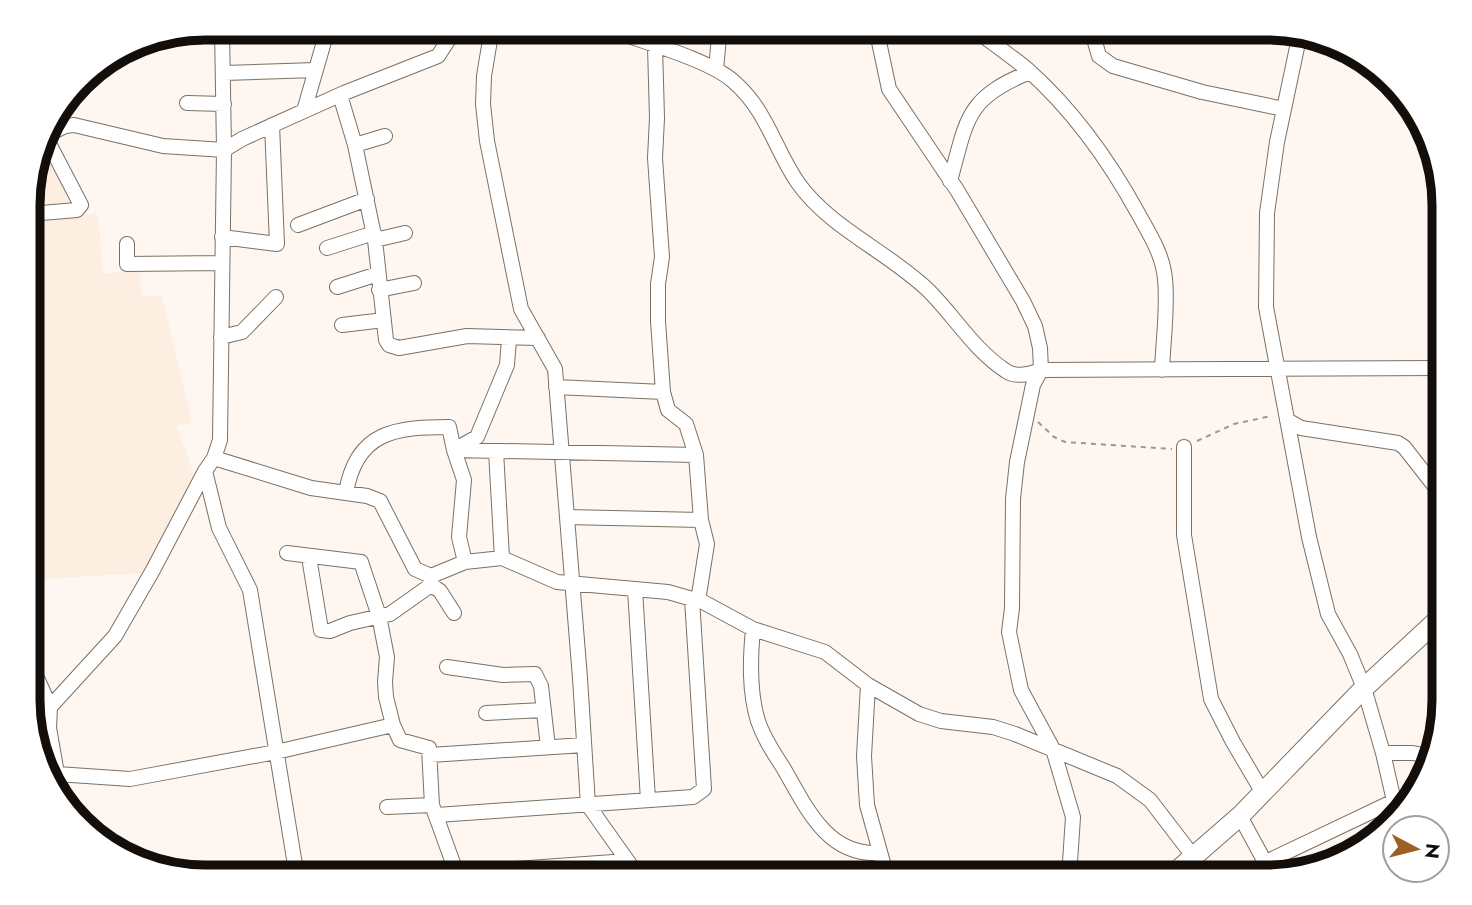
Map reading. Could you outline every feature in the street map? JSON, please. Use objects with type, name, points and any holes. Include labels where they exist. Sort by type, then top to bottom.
[{"type":"street","points":[[879,40],[889,89],[950,181],[1023,301],[1035,327],[1040,348],[1041,370],[1033,385],[1017,462],[1013,499],[1012,608],[1009,632],[1021,690],[1053,749],[1073,817],[1070,864]]},
{"type":"street","points":[[988,40],[1030,72],[1056,98],[1099,150],[1119,179],[1154,242],[1165,280],[1162,370]]},
{"type":"street","points":[[1094,40],[1099,56],[1113,66],[1202,92],[1284,109]]},
{"type":"street","points":[[50,707],[115,636],[214,458],[220,440],[224,150],[223,41]]},
{"type":"street","points":[[304,111],[324,41]]},
{"type":"street","points":[[59,129],[74,125],[163,146],[224,150],[242,139],[340,95],[438,56],[448,41]]},
{"type":"street","points":[[490,41],[483,104],[487,141],[521,309],[555,369],[588,805],[630,865]]},
{"type":"street","points":[[640,41],[716,69],[732,80],[761,111],[797,182],[811,199],[846,229],[928,289],[980,350],[1008,373],[1027,375],[1041,370],[1431,368]]},
{"type":"street","points":[[716,69],[719,41]]},
{"type":"street","points":[[1298,44],[1277,142],[1267,213],[1266,307],[1309,537],[1328,614],[1350,653],[1364,688],[1397,801]]},
{"type":"street","points":[[387,807],[434,810],[588,805],[693,797],[704,789],[695,600],[707,544],[701,520],[696,455],[686,424],[668,410],[663,392],[658,296],[662,257],[655,158],[657,118],[654,46]]},
{"type":"street","points":[[224,73],[316,70]]},
{"type":"street","points":[[950,181],[968,119],[978,103],[992,90],[1030,72]]},
{"type":"street","points":[[340,95],[367,199],[386,340],[393,347],[467,336],[538,338]]},
{"type":"street","points":[[187,103],[224,104]]},
{"type":"street","points":[[222,237],[277,244],[272,125]]},
{"type":"street","points":[[355,145],[385,136]]},
{"type":"street","points":[[40,213],[77,210],[81,205],[51,147]]},
{"type":"street","points":[[298,225],[367,199]]},
{"type":"street","points":[[327,248],[405,233]]},
{"type":"street","points":[[127,244],[127,264],[222,263]]},
{"type":"street","points":[[337,287],[378,274]]},
{"type":"street","points":[[379,290],[414,283]]},
{"type":"street","points":[[221,337],[242,331],[276,297]]},
{"type":"street","points":[[342,325],[384,320]]},
{"type":"street","points":[[454,450],[477,437],[508,365],[509,339]]},
{"type":"street","points":[[556,387],[663,392]]},
{"type":"street","points":[[1287,416],[1301,428],[1398,443],[1431,481]]},
{"type":"street","points":[[346,493],[353,466],[382,435],[395,430],[449,427],[464,480],[459,537],[465,562]]},
{"type":"street","points":[[1184,447],[1184,535],[1212,699],[1263,793]]},
{"type":"street","points":[[454,450],[696,455]]},
{"type":"street","points":[[496,451],[502,558]]},
{"type":"street","points":[[214,458],[310,488],[367,496],[380,501],[415,569],[431,581],[454,613]]},
{"type":"street","points":[[205,471],[219,528],[250,590],[295,865]]},
{"type":"street","points":[[567,517],[701,520]]},
{"type":"street","points":[[287,553],[360,562],[379,616],[387,657],[385,682],[393,725],[400,740],[429,748],[434,810],[454,865]]},
{"type":"street","points":[[309,557],[321,630],[330,631],[350,623],[390,614],[431,581],[465,562],[502,558],[557,583],[667,592],[695,600],[753,629],[825,652],[867,685],[919,715],[941,721],[993,727],[1117,776],[1150,800],[1193,856]]},
{"type":"street","points":[[635,589],[649,800]]},
{"type":"street","points":[[1185,864],[1240,816],[1364,688],[1431,626]]},
{"type":"street","points":[[753,629],[751,677],[758,720],[768,746],[822,831],[843,846],[869,854],[879,853]]},
{"type":"street","points":[[447,667],[503,676],[535,674],[541,686],[548,747]]},
{"type":"street","points":[[40,684],[50,707],[49,728],[57,772]]},
{"type":"street","points":[[867,685],[864,781],[867,804],[883,864]]},
{"type":"street","points":[[486,713],[544,710]]},
{"type":"street","points":[[58,774],[130,779],[276,752],[393,725]]},
{"type":"street","points":[[429,755],[584,745]]},
{"type":"street","points":[[1383,753],[1422,755]]},
{"type":"street","points":[[1240,816],[1266,862],[1389,810]]},
{"type":"street","points":[[575,865],[627,860]]},
{"type":"path","points":[[1030,404],[1038,422],[1054,437],[1065,442],[1173,449],[1184,447],[1234,424],[1287,416]]},
{"type":"shaded area","points":[[49,153],[75,204],[40,209]]},
{"type":"shaded area","points":[[98,214],[103,273],[139,271],[142,296],[162,296],[192,423],[177,426],[194,475],[144,573],[40,579],[40,219]]}]
